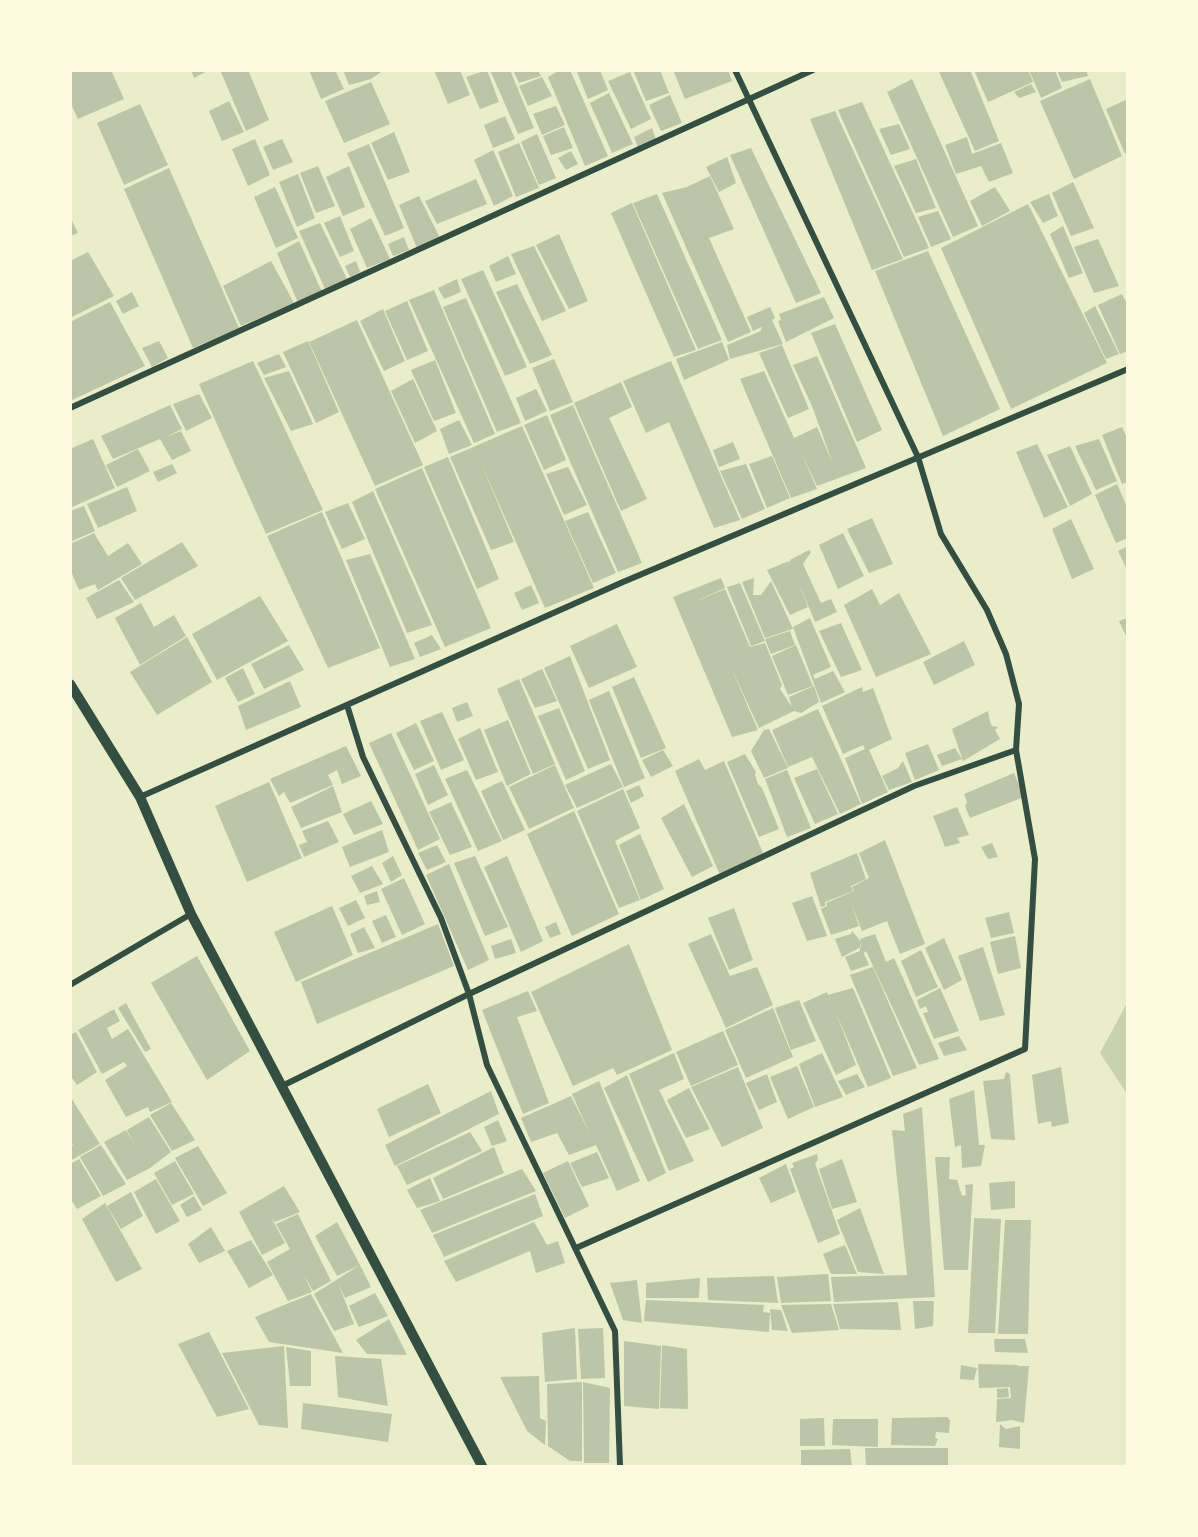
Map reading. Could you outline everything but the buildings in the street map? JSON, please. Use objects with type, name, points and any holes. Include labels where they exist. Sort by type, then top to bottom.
[{"type":"street","points":[[576,1248],[1025,1049],[1035,859],[1016,750],[1019,704],[1006,654],[987,610],[941,534],[918,457],[735,70]]},
{"type":"street","points":[[70,408],[813,70]]},
{"type":"street","points":[[140,797],[623,582],[1128,369]]},
{"type":"street","points":[[70,684],[140,797],[192,914],[482,1467]]},
{"type":"street","points":[[347,705],[363,757],[441,918],[469,994],[487,1065],[615,1331],[620,1467]]},
{"type":"street","points":[[282,1086],[469,994],[914,786],[1016,750]]},
{"type":"street","points":[[70,985],[192,914]]},
{"type":"green space","points":[[1127,1003],[1127,1094],[1100,1053]]}]
